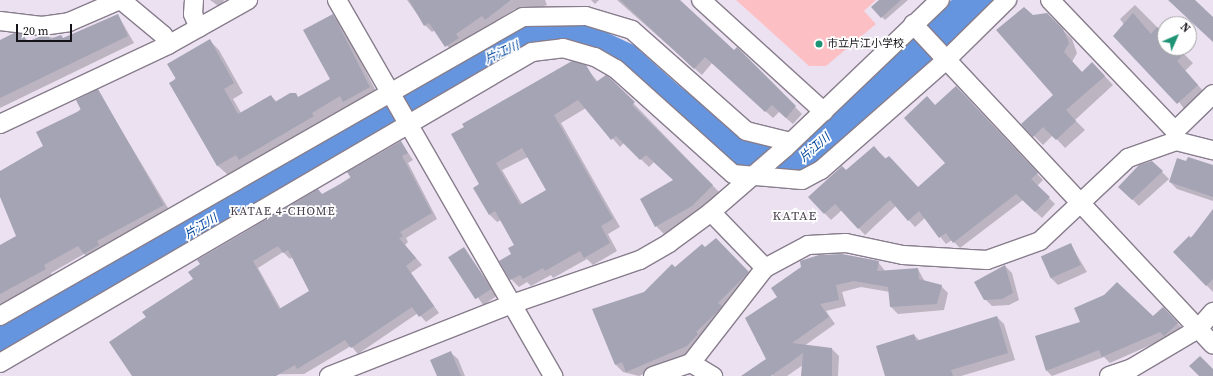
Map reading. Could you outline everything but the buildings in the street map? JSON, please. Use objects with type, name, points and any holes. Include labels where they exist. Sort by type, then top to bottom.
[{"type":"street","points":[[0,21],[42,26],[69,22],[121,0],[163,35],[168,45]]},
{"type":"street","points":[[194,0],[193,14],[199,28]]},
{"type":"street","points":[[0,124],[168,45],[248,0]]},
{"type":"street","points":[[337,0],[553,376]]},
{"type":"street","points":[[701,0],[824,112]]},
{"type":"street","points":[[329,376],[512,304],[640,260],[711,212],[788,145],[917,28],[940,0]]},
{"type":"street","points":[[0,363],[532,52],[563,48],[595,57],[616,69],[733,174],[754,174],[802,180],[821,170],[1007,0]]},
{"type":"street","points":[[1050,0],[1176,136],[1213,150]]},
{"type":"street","points":[[0,316],[392,94],[523,17],[586,16],[632,30],[746,131],[788,145]]},
{"type":"street","points":[[917,28],[1082,202],[1213,345]]},
{"type":"street","points":[[653,376],[691,363],[765,268],[808,245],[846,243],[903,255],[966,262],[987,260],[1040,240],[1128,158],[1176,136],[1213,94]]},
{"type":"street","points":[[711,212],[765,268]]},
{"type":"street","points":[[1110,376],[1132,368],[1198,329],[1213,312]]},
{"type":"street","points":[[691,363],[713,376]]},
{"type":"shaded area","name":"市立片江小学校","points":[[736,0],[876,0],[864,11],[876,24],[826,66],[809,66]]},
{"type":"waterway","name":"片江川","points":[[0,343],[214,219],[386,109],[516,45],[557,37],[589,43],[625,60],[667,98],[739,153],[798,164],[977,0]]},
{"type":"place","name":"市立片江小学校","points":[[819,44]]},
{"type":"district","name":"KATAE 4-CHOME","points":[[283,212]]},
{"type":"district","name":"KATAE","points":[[795,216]]}]
